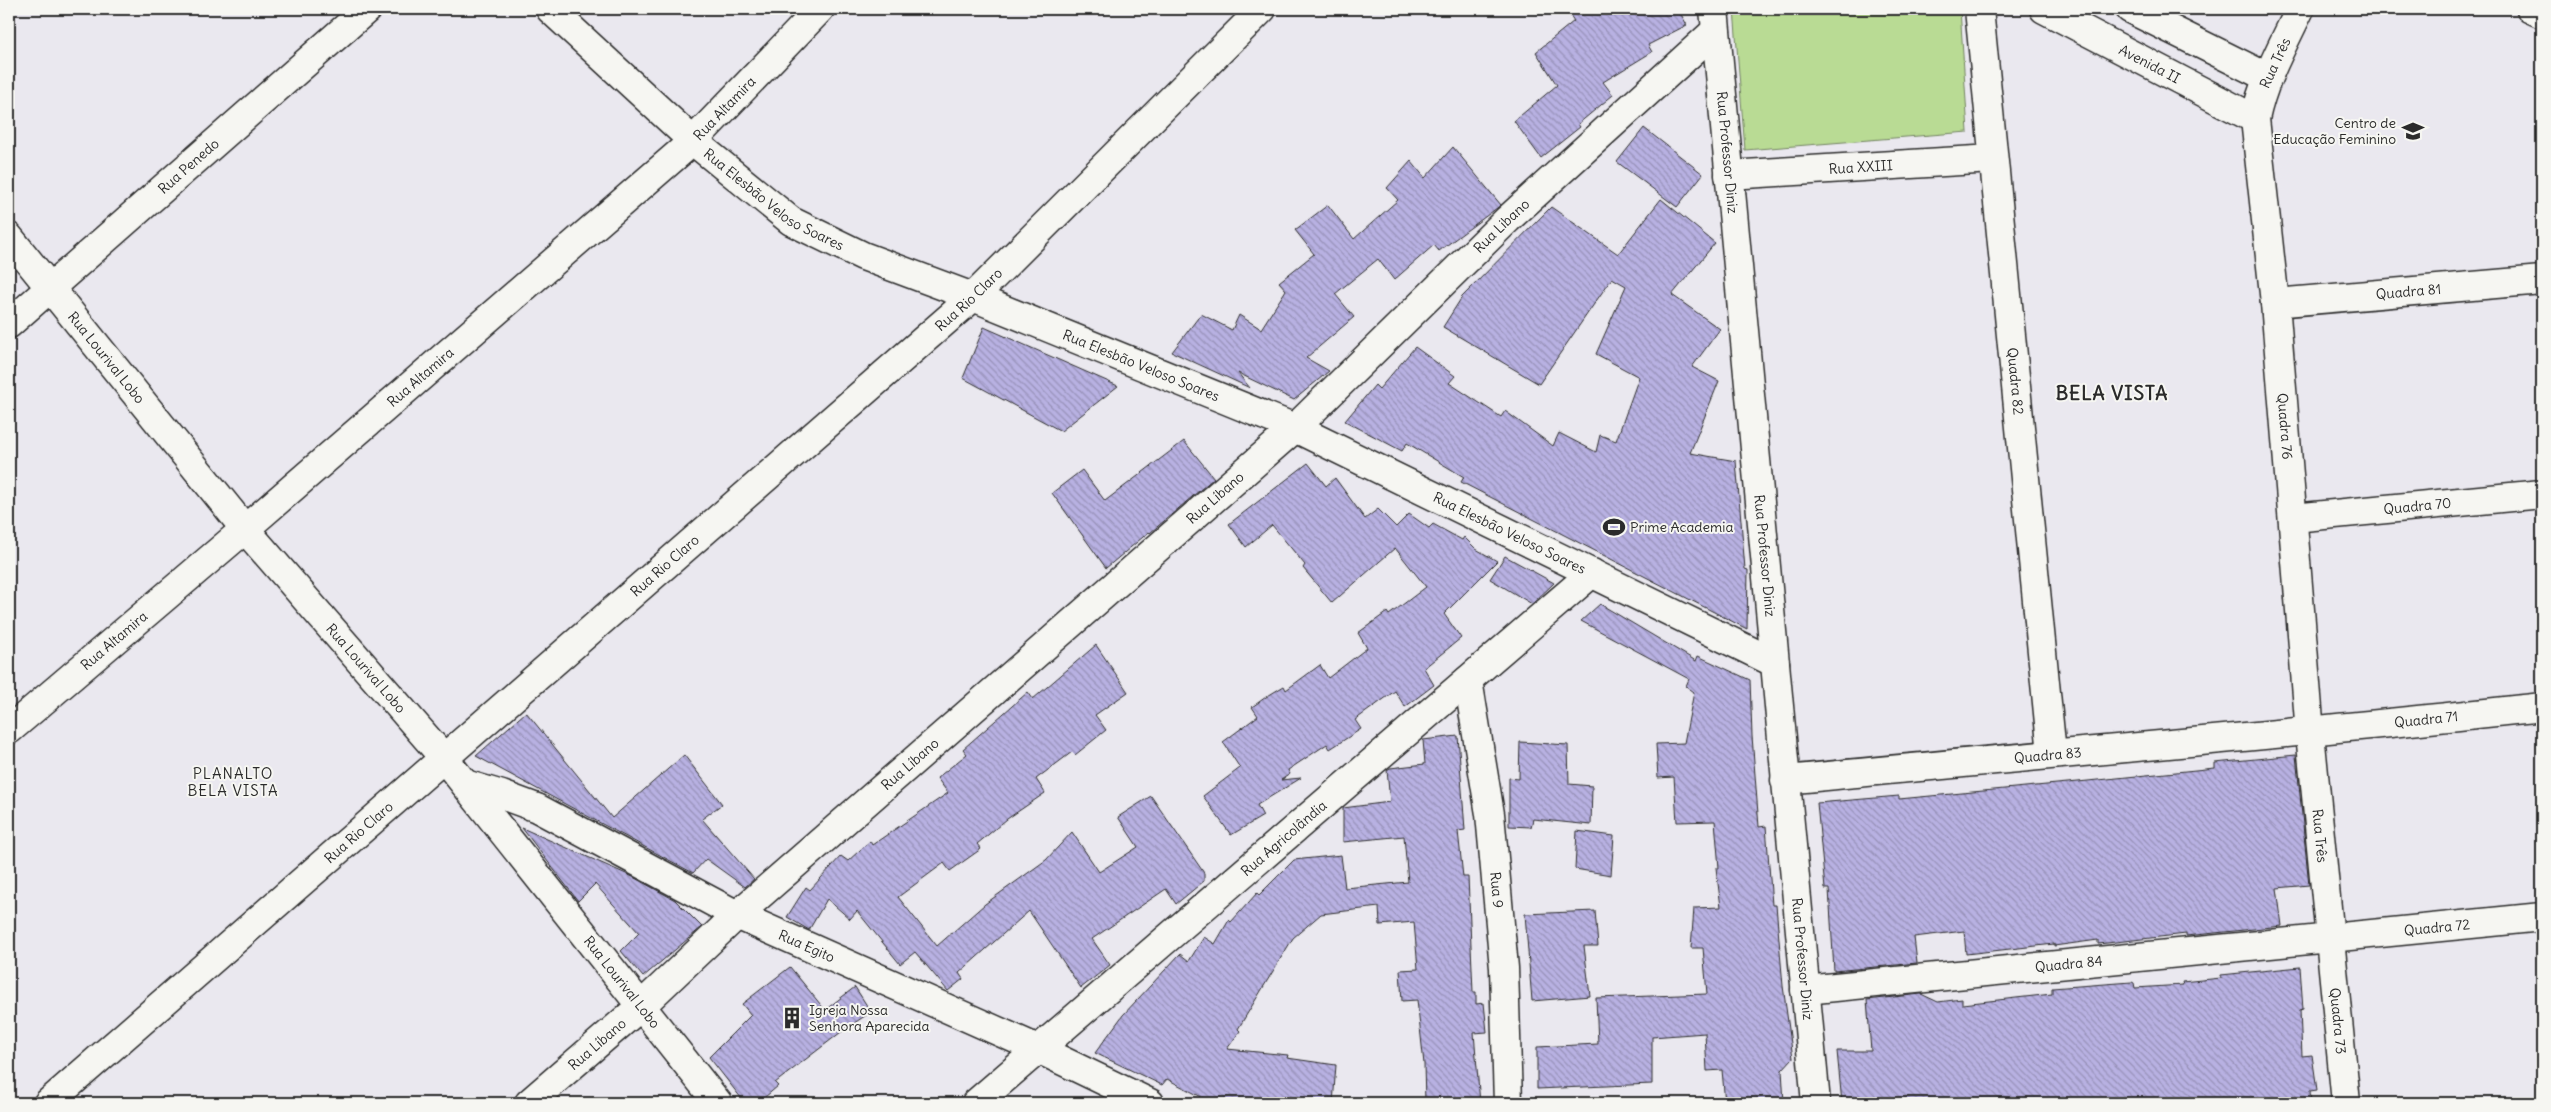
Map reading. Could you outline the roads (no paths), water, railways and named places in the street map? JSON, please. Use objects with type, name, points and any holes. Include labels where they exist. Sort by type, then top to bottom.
[{"type":"street","name":"Rua Penedo","points":[[9,324],[367,9]]},
{"type":"street","name":"Rua Elesbão Veloso Soares","points":[[550,9],[693,141],[790,221],[863,256],[973,297],[1295,428],[1775,663]]},
{"type":"street","name":"Rua Altamira","points":[[9,730],[245,530],[693,141],[820,9]]},
{"type":"street","name":"Rua Rio Claro","points":[[48,1103],[973,297],[1262,9]]},
{"type":"street","name":"Quadra 82","points":[[1979,9],[2052,754]]},
{"type":"street","name":"Avenida II","points":[[2044,9],[2255,119]]},
{"type":"street","points":[[2130,9],[2267,77]]},
{"type":"street","name":"Rua Três","points":[[2255,119],[2260,96],[2267,77],[2300,9]]},
{"type":"street","points":[[2530,9],[2542,14]]},
{"type":"street","name":"Rua Professor Diniz","points":[[1714,20],[1816,1103]]},
{"type":"street","name":"Rua Libano","points":[[1295,428],[1714,20]]},
{"type":"street","name":"Quadra 76","points":[[2255,119],[2275,303],[2310,732]]},
{"type":"street","name":"Rua XXIII","points":[[1729,175],[1993,159]]},
{"type":"street","name":"Rua Lourival Lobo","points":[[9,238],[245,530],[444,758],[718,1103]]},
{"type":"street","name":"Quadra 81","points":[[2275,303],[2542,280]]},
{"type":"street","name":"Rua Líbano","points":[[529,1103],[640,1006],[737,914],[1295,428]]},
{"type":"street","name":"Quadra 70","points":[[2293,518],[2542,494]]},
{"type":"street","name":"Rua Agricolândia","points":[[976,1103],[1592,573]]},
{"type":"street","name":"Rua 9","points":[[1468,680],[1490,814],[1504,968],[1508,1103]]},
{"type":"street","name":"Quadra 71","points":[[2310,732],[2542,707]]},
{"type":"street","name":"Rua Três","points":[[2310,732],[2331,937]]},
{"type":"street","name":"Quadra 83","points":[[1785,780],[2052,754],[2310,732]]},
{"type":"street","name":"Rua Egito","points":[[465,784],[537,808],[737,914],[1038,1050],[1150,1103]]},
{"type":"street","name":"Quadra 72","points":[[2331,937],[2542,917]]},
{"type":"street","name":"Quadra 84","points":[[1805,990],[2331,937]]},
{"type":"street","name":"Quadra 73","points":[[2331,937],[2346,1103]]},
{"type":"place","name":"Centro de Educação Feminino","points":[[2413,131]]},
{"type":"place","name":"Prime Academia","points":[[1614,527]]},
{"type":"place","name":"Igreja Nossa Senhora Aparecida","points":[[792,1018]]},
{"type":"district","name":"BELA VISTA","points":[[2112,393]]},
{"type":"district","name":"PLANALTO BELA VISTA","points":[[233,782]]}]
